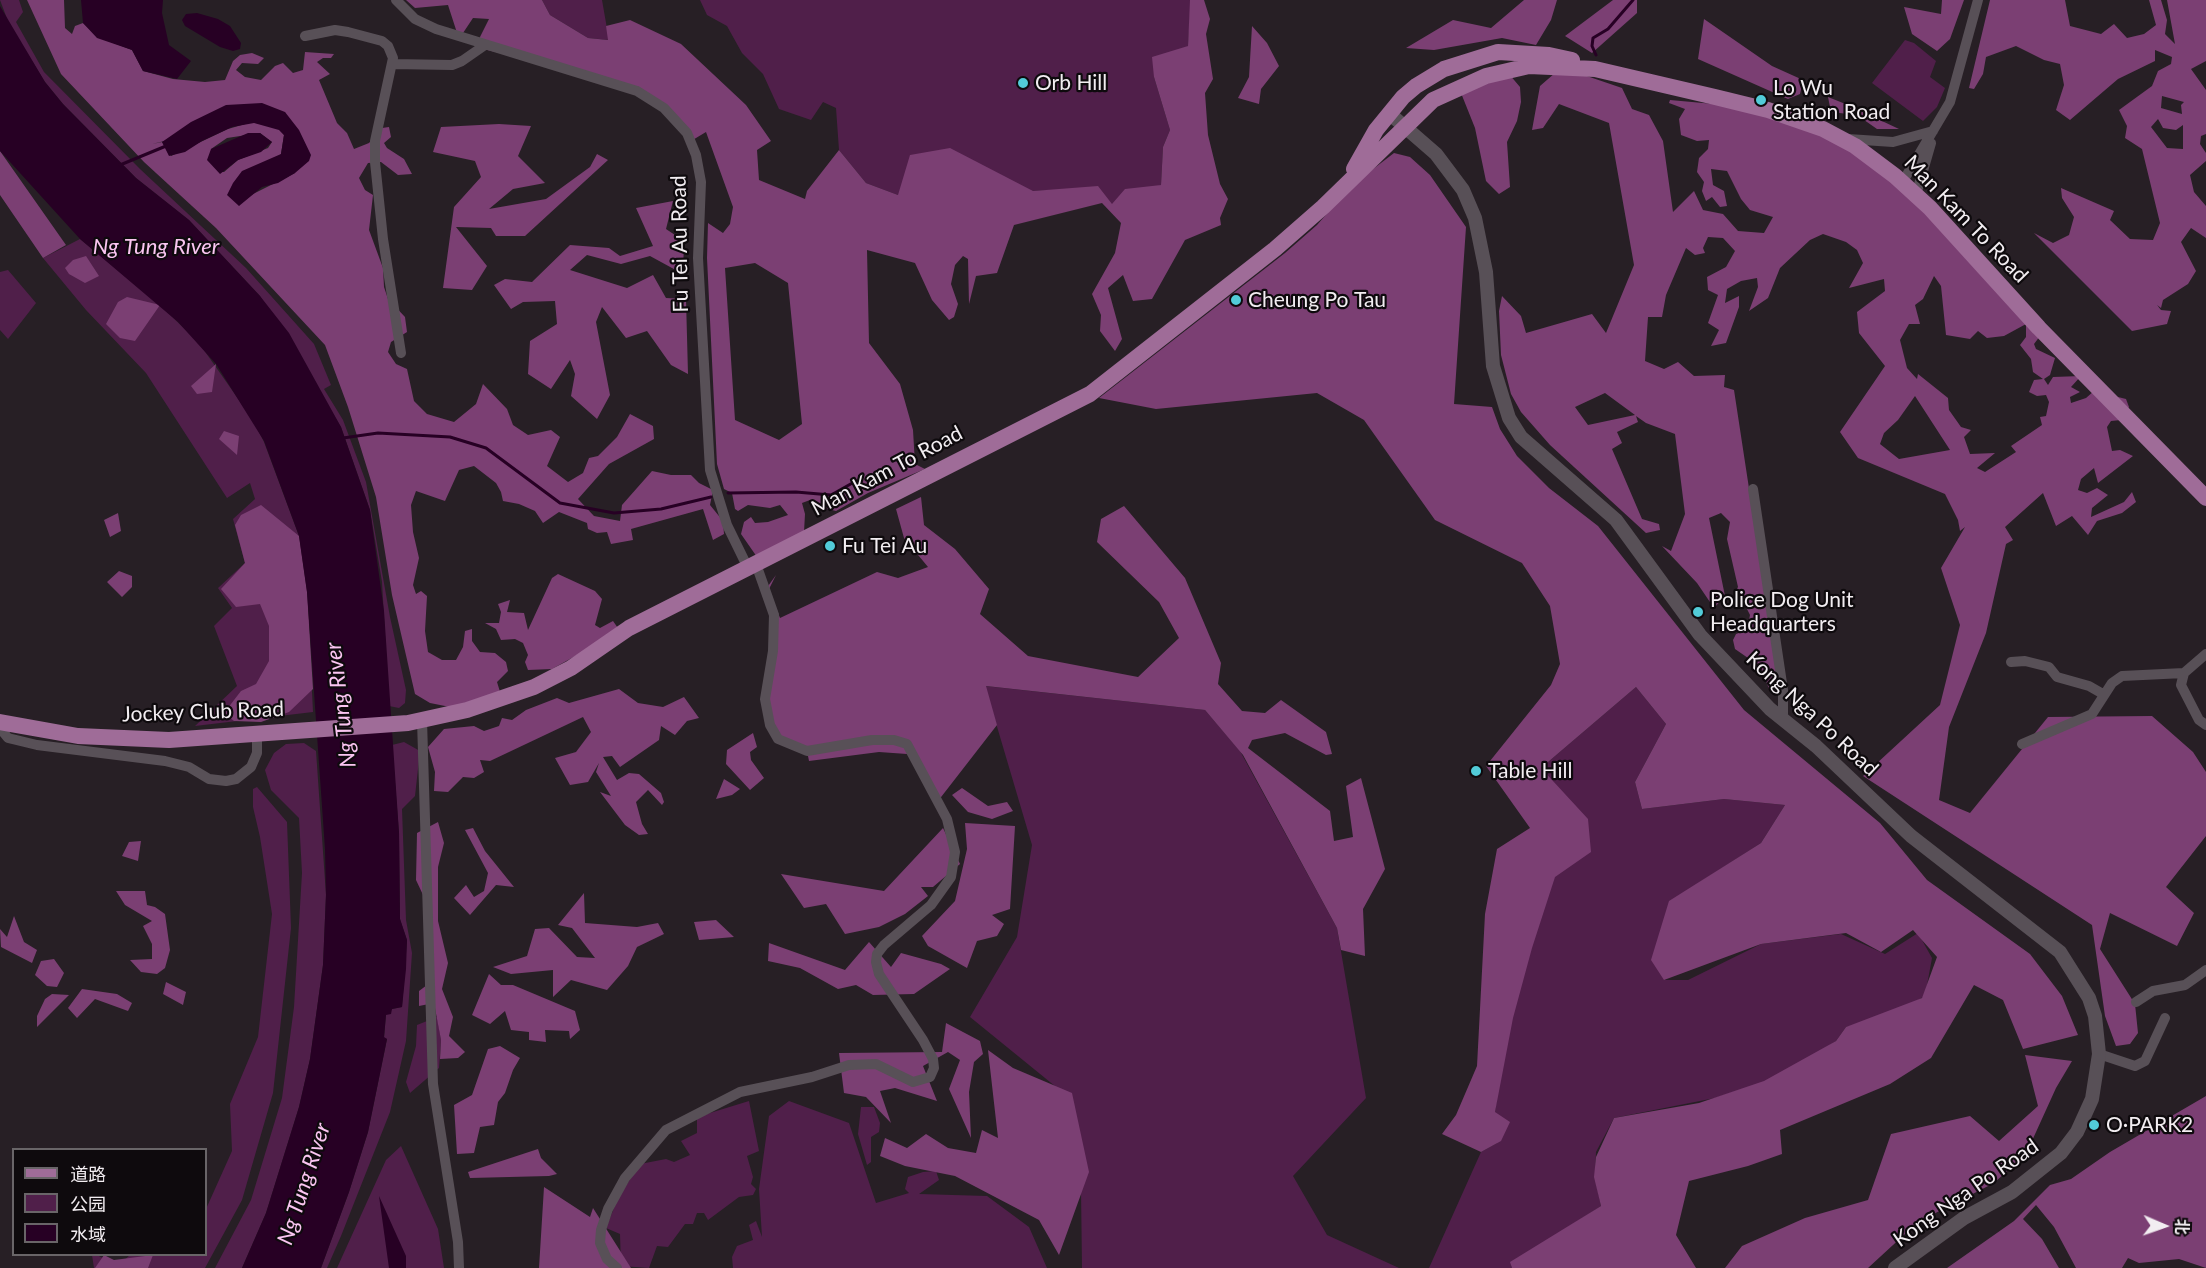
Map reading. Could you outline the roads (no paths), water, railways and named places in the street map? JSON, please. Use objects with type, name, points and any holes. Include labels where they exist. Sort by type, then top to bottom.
[{"type":"main road","name":"Man Kam To Road","points":[[1344,185],[1376,130],[1403,98],[1423,81],[1444,69],[1481,56],[1511,52],[1567,58],[1595,69],[1768,110],[1842,138],[1916,195],[2039,328],[2206,498]]},
{"type":"main road","name":"Man Kam To Road","points":[[415,721],[468,710],[534,687],[571,668],[629,628],[1090,394],[1275,249],[1433,100],[1486,76],[1529,66],[1595,69]]},
{"type":"main road","name":"Jockey Club Road","points":[[0,722],[78,736],[169,740],[415,721]]},
{"type":"street","name":"Fu Tei Au Road","points":[[396,0],[424,24],[637,91],[676,119],[694,146],[700,170],[702,195],[698,258],[708,454],[713,482],[727,525],[752,566],[774,615],[773,651],[765,699],[770,724],[778,739],[807,751],[872,740],[894,740],[907,744],[947,819],[955,852],[951,877],[932,905],[884,945],[877,954],[876,962],[879,974],[933,1059],[934,1068],[930,1077],[913,1082],[876,1064],[849,1065],[812,1077],[740,1092],[666,1130],[625,1178],[608,1209],[601,1230],[600,1243],[606,1259],[617,1268]]},
{"type":"street","points":[[1902,183],[1950,102],[1978,0]]},
{"type":"street","points":[[305,36],[335,30],[382,41],[388,46],[393,58],[375,141],[375,162],[382,239],[401,353]]},
{"type":"street","points":[[392,64],[452,64],[462,61],[485,45]]},
{"type":"street","name":"Kong Nga Po Road","points":[[1390,114],[1436,154],[1454,177],[1475,218],[1486,272],[1492,366],[1509,418],[1521,437],[1616,520],[1700,635],[1770,709],[1816,746],[1911,836],[2060,952],[2089,998],[2096,1016],[2099,1054],[2097,1078],[2088,1112],[2077,1132],[2061,1153],[2012,1192],[1964,1218],[1895,1268]]},
{"type":"street","points":[[1842,138],[1893,142],[1934,131]]},
{"type":"street","points":[[1916,195],[1934,131]]},
{"type":"street","points":[[1753,489],[1783,690],[1783,720]]},
{"type":"street","points":[[2206,654],[2184,673],[2181,685],[2199,720],[2206,725]]},
{"type":"street","points":[[2011,662],[2025,661],[2049,667],[2057,677],[2089,686],[2103,694]]},
{"type":"street","points":[[2022,744],[2092,714],[2112,682],[2122,676],[2184,673]]},
{"type":"street","points":[[415,721],[433,1084],[458,1242],[459,1268]]},
{"type":"street","points":[[0,728],[8,738],[37,746],[165,761],[189,767],[209,779],[226,781],[236,778],[251,767],[257,753],[257,734]]},
{"type":"street","points":[[2136,1002],[2153,991],[2185,985],[2206,970]]},
{"type":"street","points":[[2099,1054],[2134,1066],[2145,1061],[2165,1018]]},
{"type":"water","points":[[81,0],[163,0],[162,13],[169,45],[191,61],[177,79],[143,71],[132,50],[97,38],[83,23]]},
{"type":"water","name":"Ng Tung River","points":[[0,6],[45,82],[63,104],[136,178],[189,220],[260,296],[289,333],[341,427],[370,510],[384,611],[399,833],[400,919],[407,940],[406,969],[402,1007],[392,1009],[391,1014],[386,1015],[384,1037],[387,1039],[368,1132],[321,1268],[242,1268],[266,1213],[299,1107],[310,1059],[323,965],[325,849],[307,592],[299,536],[264,441],[216,364],[178,322],[80,239],[0,151]]},
{"type":"water","points":[[197,13],[218,19],[230,26],[241,43],[240,49],[233,51],[220,47],[185,26],[182,20],[186,14]]},
{"type":"water","name":"Ng Tung River","points":[[262,103],[285,112],[299,130],[311,155],[309,161],[295,173],[278,183],[262,187],[239,206],[227,195],[233,183],[242,171],[281,154],[284,135],[279,130],[254,123],[232,127],[185,152],[169,156],[162,142],[191,122],[226,105]]},
{"type":"water","points":[[248,133],[260,133],[272,142],[261,152],[238,160],[220,174],[207,160],[211,149]]},
{"type":"water","points":[[379,1196],[406,1256],[406,1268],[389,1268]]},
{"type":"waterway","points":[[1596,55],[1592,46],[1593,38],[1608,29],[1633,0]]},
{"type":"waterway","points":[[120,165],[166,146]]},
{"type":"waterway","points":[[343,438],[378,433],[450,437],[486,448],[560,503],[614,513],[661,509],[711,497]]},
{"type":"waterway","points":[[728,493],[796,492],[831,495],[856,481]]},
{"type":"place","name":"Orb Hill","points":[[1023,83]]},
{"type":"place","name":"Lo Wu Station Road","points":[[1761,100]]},
{"type":"place","name":"Cheung Po Tau","points":[[1236,300]]},
{"type":"place","name":"Fu Tei Au","points":[[830,546]]},
{"type":"place","name":"Police Dog Unit Headquarters","points":[[1698,612]]},
{"type":"place","name":"Table Hill","points":[[1476,771]]},
{"type":"place","name":"O·PARK2","points":[[2094,1125]]}]
